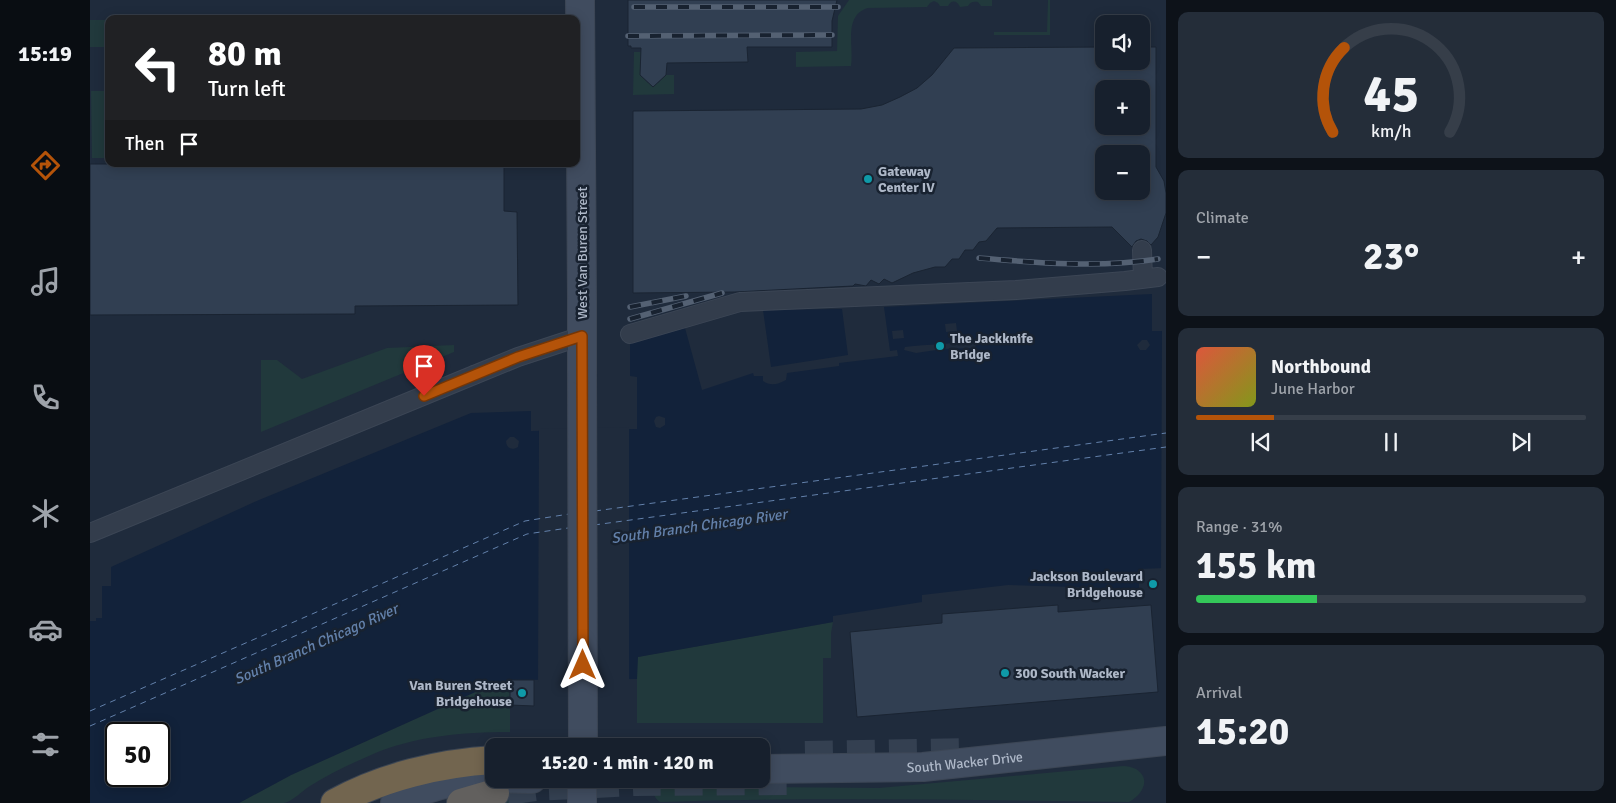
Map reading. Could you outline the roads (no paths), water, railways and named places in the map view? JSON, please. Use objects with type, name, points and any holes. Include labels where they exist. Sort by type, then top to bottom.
[{"type":"highway","points":[[334,803],[389,780],[426,770],[485,761]]},
{"type":"highway","points":[[461,803],[495,788]]},
{"type":"main road","name":"West Van Buren Street","points":[[580,0],[583,738]]},
{"type":"main road","name":"South Wacker Drive","points":[[770,769],[923,767],[1166,741]]},
{"type":"main road","points":[[395,803],[413,793],[447,784],[475,779],[485,782]]},
{"type":"main road","points":[[582,788],[582,803]]},
{"type":"lane","points":[[630,334],[740,302],[1016,290],[1150,278],[1142,250]]},
{"type":"lane","points":[[90,533],[518,357],[582,336]]},
{"type":"water","name":"South Branch Chicago River","points":[[1152,294],[1152,331],[1166,331],[1166,568],[1139,569],[1139,589],[1008,585],[922,595],[922,602],[833,616],[833,622],[638,657],[637,679],[510,680],[510,684],[496,690],[493,684],[291,775],[239,803],[90,803],[90,621],[102,618],[102,586],[111,586],[111,567],[259,500],[471,413],[531,411],[531,431],[637,429],[637,377],[630,376],[630,343],[685,328],[702,390],[753,373],[754,376],[763,376],[763,381],[766,383],[774,384],[786,380],[787,373],[839,366],[839,363],[898,356],[897,350],[890,351],[884,307]],"holes":[[[956,323],[957,331],[946,332],[945,324]],[[903,330],[904,338],[893,339],[892,331]],[[974,340],[975,348],[943,349],[916,353],[904,350],[905,347]],[[1142,340],[1147,340],[1150,345],[1146,350],[1140,350],[1137,345]],[[656,417],[665,418],[665,425],[660,428],[656,427],[654,421]],[[510,437],[514,437],[519,441],[518,447],[512,449],[508,447],[506,441]]]},
{"type":"water","points":[[842,309],[848,355],[771,367],[763,310]]},
{"type":"tunnel","points":[[805,755],[967,752]]},
{"type":"tunnel","points":[[507,791],[535,787],[635,782],[791,781]]},
{"type":"railway","points":[[634,7],[838,7]]},
{"type":"railway","points":[[628,36],[832,35]]},
{"type":"railway","points":[[979,258],[1091,264],[1158,259]]},
{"type":"railway","points":[[630,319],[722,293]]},
{"type":"railway","points":[[630,307],[686,296]]},
{"type":"place","name":"Gateway Center IV","points":[[868,179]]},
{"type":"place","name":"The Jackknife Bridge","points":[[940,346]]},
{"type":"place","name":"Jackson Boulevard Bridgehouse","points":[[1153,584]]},
{"type":"place","name":"300 South Wacker","points":[[1005,673]]},
{"type":"place","name":"Van Buren Street Bridgehouse","points":[[522,693]]}]
